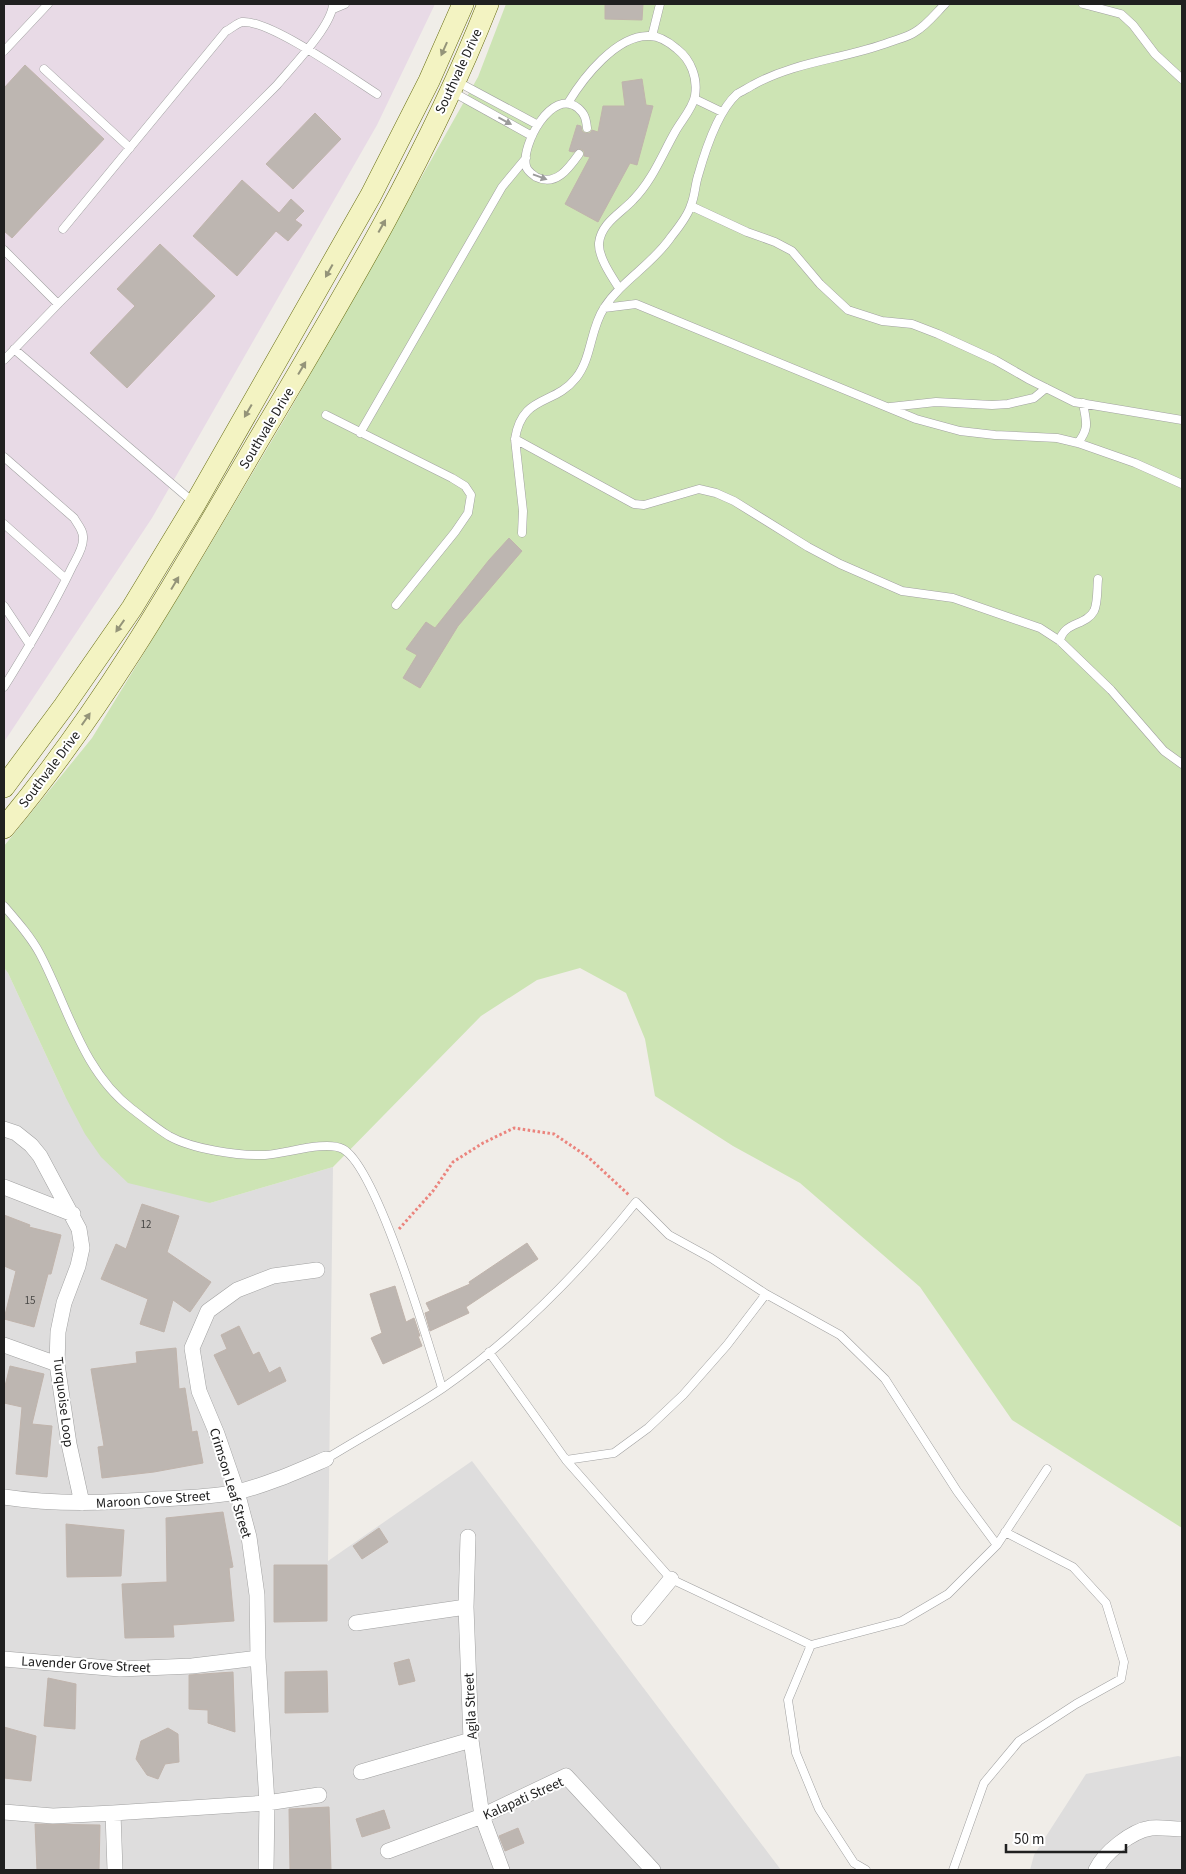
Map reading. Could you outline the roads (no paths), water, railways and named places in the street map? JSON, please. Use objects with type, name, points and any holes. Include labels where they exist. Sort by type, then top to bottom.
[{"type":"street","name":"Southvale Drive","points":[[4,828],[86,721],[152,620],[205,510],[372,196],[429,82],[463,4]]},
{"type":"street","name":"Southvale Drive","points":[[4,787],[64,706],[132,608],[205,510],[338,307],[394,205],[453,86],[488,4]]},
{"type":"street","name":"Turquoise Loop","points":[[4,1129],[16,1133],[35,1150],[73,1214],[79,1229],[82,1248],[78,1266],[64,1303],[58,1332],[57,1364],[69,1444],[82,1503]]},
{"type":"street","points":[[4,1187],[73,1214]]},
{"type":"street","name":"Crimson Leaf Street","points":[[266,1870],[266,1803],[258,1658],[258,1595],[249,1537],[237,1492],[217,1434],[199,1391],[192,1348],[208,1311],[237,1290],[273,1276],[317,1270]]},
{"type":"street","points":[[4,1345],[57,1364]]},
{"type":"street","name":"Maroon Cove Street","points":[[4,1497],[23,1500],[82,1503],[185,1498],[237,1492],[292,1474],[326,1459]]},
{"type":"street","name":"Agila Street","points":[[468,1537],[466,1607],[471,1740],[482,1816],[502,1870]]},
{"type":"street","points":[[639,1618],[671,1579]]},
{"type":"street","points":[[356,1623],[466,1607]]},
{"type":"street","name":"Lavender Grove Street","points":[[4,1659],[120,1669],[192,1666],[258,1658]]},
{"type":"street","points":[[361,1772],[471,1740]]},
{"type":"street","name":"Kalapati Street","points":[[388,1851],[482,1816],[566,1776],[653,1870]]},
{"type":"street","points":[[4,1812],[53,1816],[266,1803],[319,1795]]},
{"type":"street","points":[[112,1812],[115,1870]]},
{"type":"street","points":[[1096,1870],[1100,1863],[1124,1839],[1150,1828],[1182,1829]]},
{"type":"lane","points":[[4,51],[48,4]]},
{"type":"lane","points":[[4,360],[277,85],[308,49],[322,29],[333,7],[344,4]]},
{"type":"lane","points":[[652,36],[660,4]]},
{"type":"lane","points":[[522,533],[523,511],[515,439],[517,427],[522,416],[529,409],[575,379],[584,366],[594,329],[604,308],[619,288],[649,264],[671,238],[691,206],[698,175],[722,112],[737,94],[766,78],[793,68],[867,51],[915,32],[945,4]]},
{"type":"lane","points":[[1083,4],[1121,14],[1133,25],[1155,54],[1182,79]]},
{"type":"lane","points":[[63,229],[226,32],[241,22],[256,24],[308,49],[377,94]]},
{"type":"lane","points":[[568,103],[603,58],[640,36],[652,36],[671,44],[684,54],[693,69],[696,88],[695,99],[651,176],[634,199],[611,220],[602,232],[599,245],[606,268],[619,288]]},
{"type":"lane","points":[[44,69],[130,148]]},
{"type":"lane","points":[[453,86],[538,125]]},
{"type":"lane","points":[[453,86],[532,136]]},
{"type":"lane","points":[[695,99],[722,112]]},
{"type":"lane","points":[[360,433],[502,187],[526,158],[532,136],[538,125],[551,109],[560,104],[568,103],[576,106],[582,112],[586,118],[587,128]]},
{"type":"lane","points":[[526,158],[528,170],[536,177],[546,180],[556,179],[564,173],[579,154]]},
{"type":"lane","points":[[691,206],[792,251],[820,284],[848,310],[882,321],[912,324],[938,334],[995,360],[1074,402],[1182,420]]},
{"type":"lane","points":[[4,250],[58,304]]},
{"type":"lane","points":[[604,308],[636,304],[916,419],[960,431],[1057,438],[1078,443],[1135,463],[1182,484]]},
{"type":"lane","points":[[14,349],[205,510]]},
{"type":"lane","points":[[888,407],[936,402],[992,406],[1034,398],[1046,388]]},
{"type":"lane","points":[[1078,443],[1086,433],[1087,425],[1083,404]]},
{"type":"lane","points":[[326,415],[452,478],[465,486],[471,496],[468,513],[455,532],[396,605]]},
{"type":"lane","points":[[515,439],[634,504],[644,505],[700,489],[716,493],[734,501],[840,564],[902,591],[953,598],[1040,628],[1060,641],[1111,690],[1164,751],[1182,764]]},
{"type":"lane","points":[[4,457],[74,518],[84,538],[66,579],[30,645],[4,687]]},
{"type":"lane","points":[[4,524],[66,579]]},
{"type":"lane","points":[[1060,641],[1061,635],[1066,629],[1088,618],[1095,610],[1098,579]]},
{"type":"lane","points":[[4,606],[30,645]]},
{"type":"lane","points":[[4,906],[23,928],[40,954],[72,1027],[102,1079],[130,1108],[170,1136],[213,1151],[265,1155],[332,1145],[344,1149],[357,1162],[368,1182],[391,1236],[426,1335],[442,1388]]},
{"type":"lane","points":[[326,1459],[442,1388],[489,1352],[555,1294],[601,1246],[636,1202],[669,1235],[711,1258],[766,1294],[840,1335],[885,1380],[957,1491],[997,1545]]},
{"type":"lane","points":[[566,1460],[614,1453],[648,1428],[683,1395],[727,1345],[766,1294]]},
{"type":"lane","points":[[489,1352],[566,1460],[671,1579],[811,1645],[902,1621],[948,1594],[997,1545],[1047,1469]]},
{"type":"lane","points":[[953,1870],[984,1783],[1019,1741],[1076,1704],[1121,1679],[1124,1662],[1106,1602],[1072,1567],[1005,1532]]},
{"type":"lane","points":[[811,1645],[788,1700],[796,1753],[819,1809],[854,1863],[866,1870]]}]
